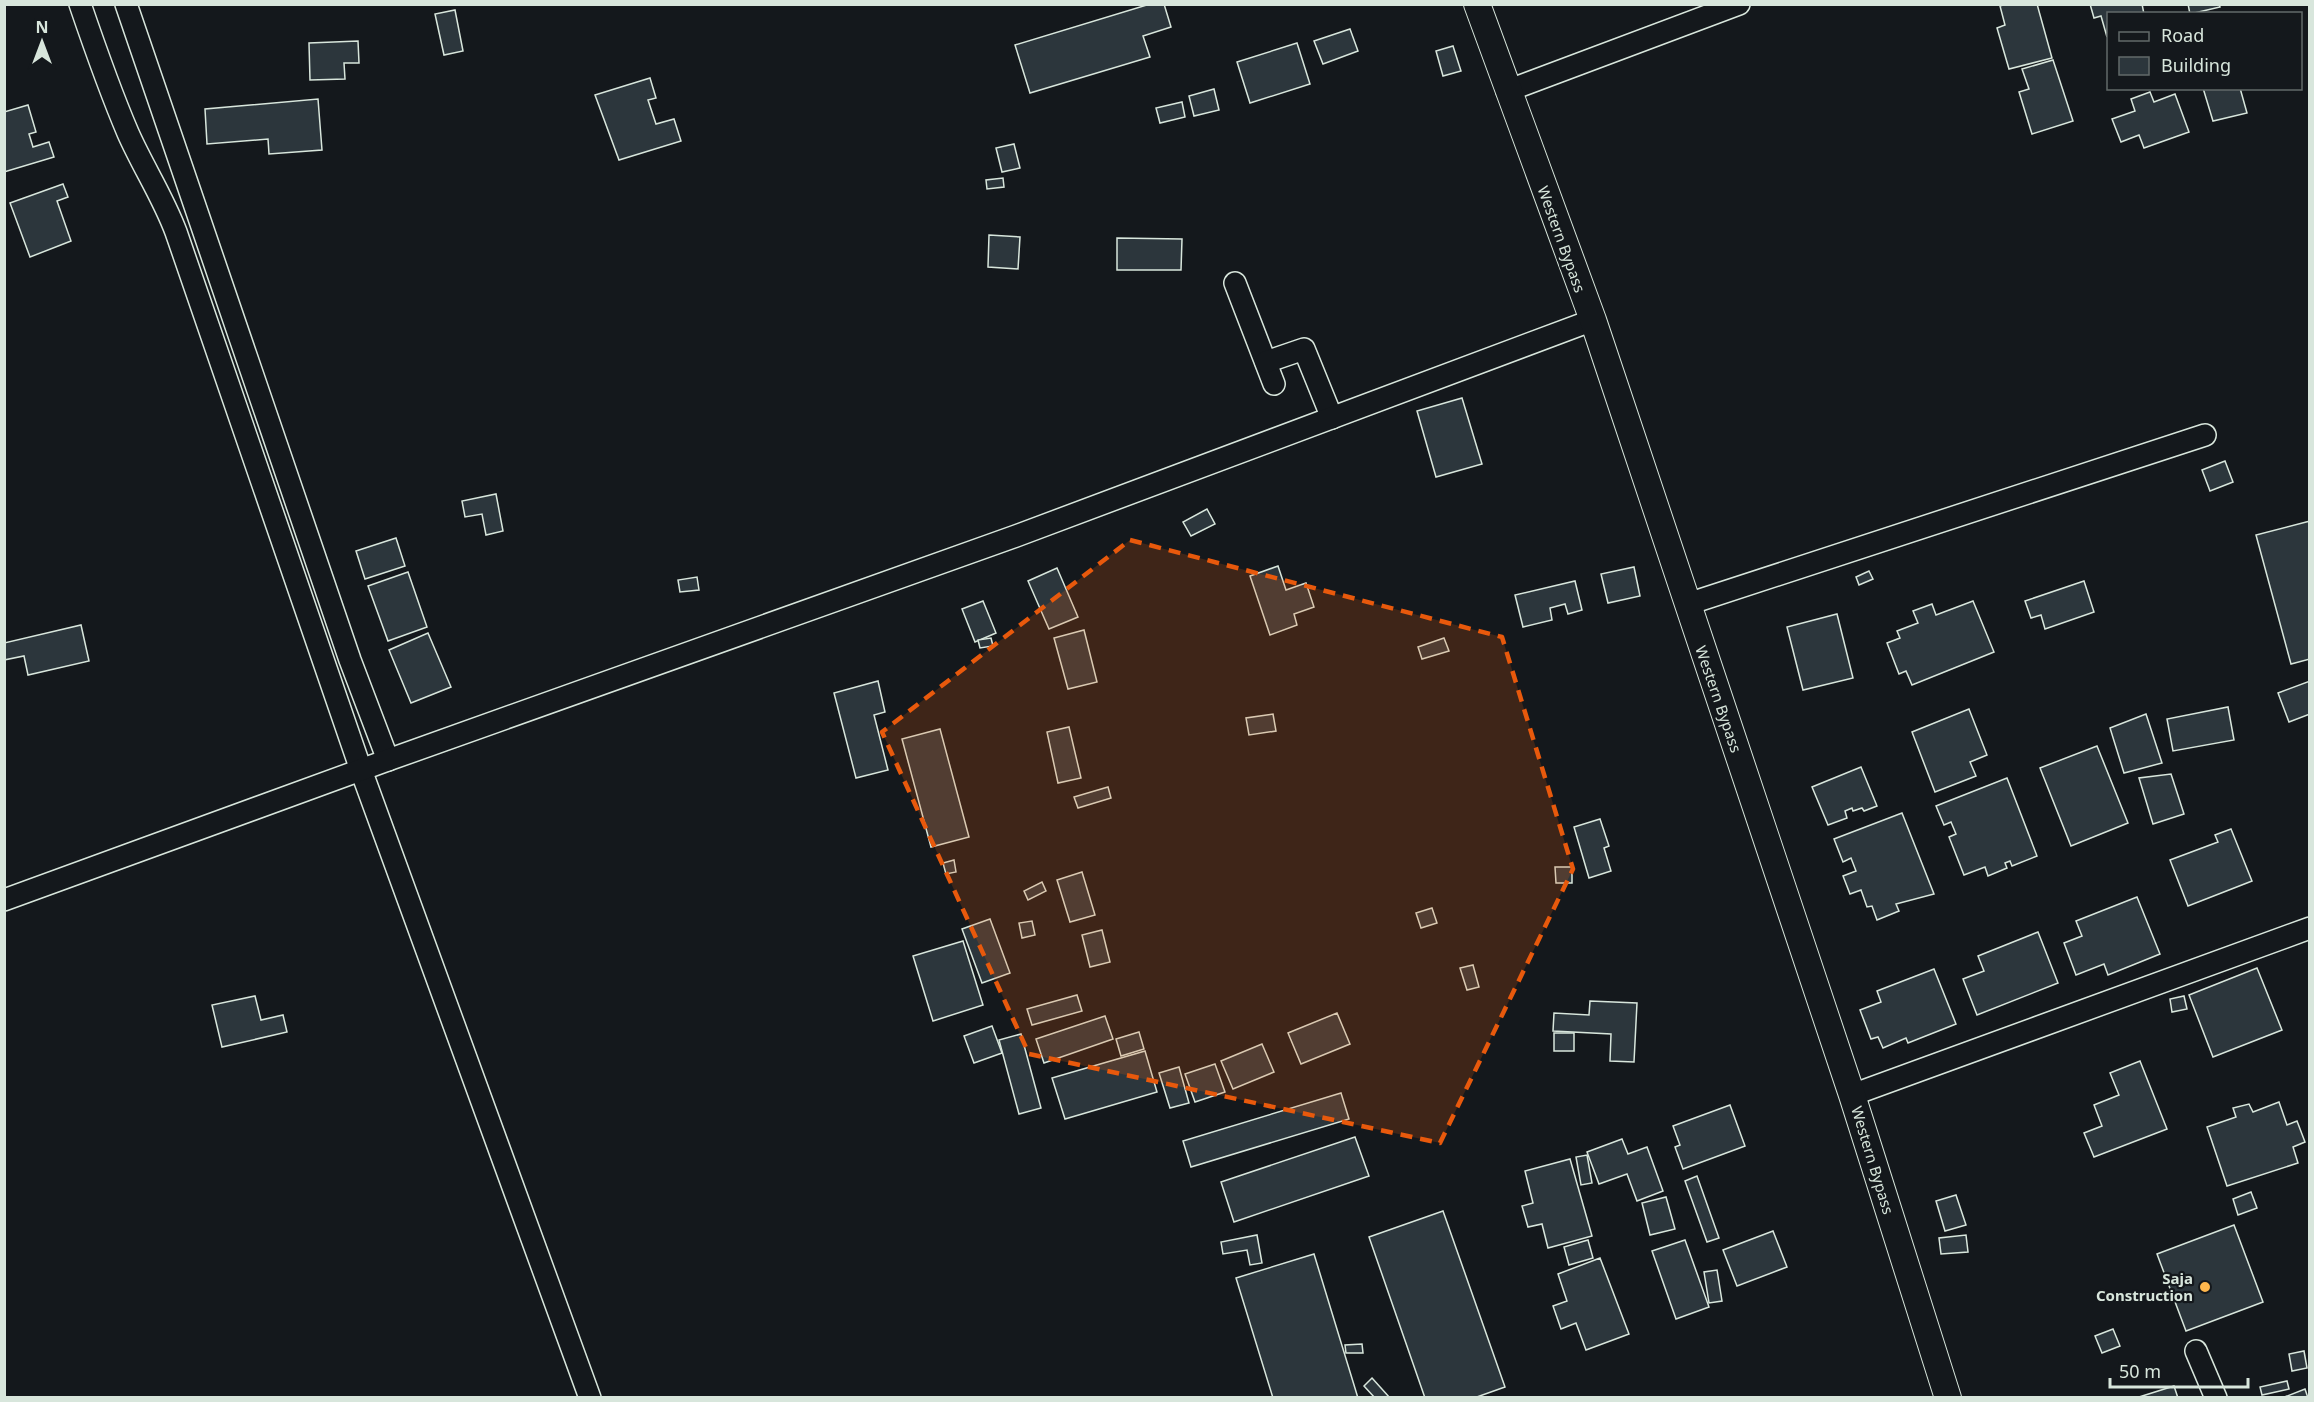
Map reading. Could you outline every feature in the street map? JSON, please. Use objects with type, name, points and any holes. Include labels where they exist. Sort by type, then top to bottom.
[{"type":"main road","name":"Western Bypass","points":[[1477,4],[1507,91],[1593,320],[1852,1095],[1948,1398]]},
{"type":"street","points":[[80,4],[104,75],[129,136],[162,196],[176,232],[361,770],[590,1398]]},
{"type":"street","points":[[126,4],[350,660],[388,760]]},
{"type":"street","points":[[1507,91],[1740,4]]},
{"type":"street","points":[[1235,283],[1274,384]]},
{"type":"street","points":[[4,900],[1016,536],[1593,320]]},
{"type":"street","points":[[1266,362],[1304,349],[1332,418]]},
{"type":"street","points":[[1688,604],[2205,435]]},
{"type":"street","points":[[1852,1095],[2310,928]]},
{"type":"street","points":[[2196,1351],[2216,1398]]},
{"type":"highlighted area","points":[[1130,540],[1502,637],[1573,869],[1440,1143],[1029,1054],[882,732]]},
{"type":"building","points":[[1150,4],[1164,4],[1171,27],[1143,36],[1150,57],[1030,93],[1015,45]]},
{"type":"building","points":[[2037,4],[2052,58],[2009,69],[1997,28],[2005,25],[2000,6]]},
{"type":"building","points":[[2090,4],[2142,4],[2144,12],[2107,12],[2107,37],[2101,16],[2094,18]]},
{"type":"building","points":[[2188,4],[2219,4],[2220,7],[2199,12],[2190,12]]},
{"type":"building","points":[[455,10],[463,51],[444,55],[435,14]]},
{"type":"building","points":[[1350,29],[1358,51],[1323,64],[1314,41]]},
{"type":"building","points":[[358,41],[359,63],[344,63],[345,79],[310,80],[309,43]]},
{"type":"building","points":[[1297,43],[1310,84],[1250,103],[1237,62]]},
{"type":"building","points":[[1453,46],[1461,71],[1443,76],[1436,51]]},
{"type":"building","points":[[2053,60],[2073,121],[2032,134],[2019,92],[2029,89],[2022,69]]},
{"type":"building","points":[[650,78],[656,98],[648,100],[656,124],[674,119],[681,141],[619,160],[595,95]]},
{"type":"building","points":[[1214,89],[1219,110],[1194,116],[1189,96]]},
{"type":"building","points":[[2204,90],[2241,90],[2247,113],[2213,121]]},
{"type":"building","points":[[2150,92],[2154,102],[2175,94],[2189,132],[2144,148],[2139,135],[2121,142],[2112,119],[2135,111],[2131,99]]},
{"type":"building","points":[[318,99],[322,150],[269,154],[268,139],[207,144],[205,109]]},
{"type":"building","points":[[1182,102],[1185,117],[1160,123],[1156,108]]},
{"type":"building","points":[[28,105],[36,132],[29,134],[33,147],[49,142],[54,157],[4,172],[4,112]]},
{"type":"building","points":[[1014,144],[1020,168],[1002,172],[996,148]]},
{"type":"building","points":[[1003,178],[1004,187],[987,189],[986,180]]},
{"type":"building","points":[[63,184],[68,197],[57,201],[71,241],[30,257],[10,203]]},
{"type":"building","points":[[989,235],[1020,237],[1018,269],[988,267]]},
{"type":"building","points":[[1117,238],[1182,239],[1181,270],[1117,270]]},
{"type":"building","points":[[1462,398],[1482,464],[1436,477],[1417,411]]},
{"type":"building","points":[[2225,461],[2233,482],[2210,491],[2202,470]]},
{"type":"building","points":[[496,494],[503,531],[486,535],[482,514],[465,517],[462,501]]},
{"type":"building","points":[[1207,509],[1215,524],[1191,536],[1183,522]]},
{"type":"building","points":[[2310,521],[2310,659],[2291,664],[2256,535]]},
{"type":"building","points":[[396,538],[405,566],[365,579],[356,551]]},
{"type":"building","points":[[1278,566],[1286,590],[1306,583],[1314,607],[1294,614],[1297,625],[1270,635],[1250,576]]},
{"type":"building","points":[[1634,567],[1640,596],[1608,603],[1601,574]]},
{"type":"building","points":[[1057,568],[1078,617],[1049,629],[1028,581]]},
{"type":"building","points":[[1869,571],[1873,579],[1859,585],[1856,577]]},
{"type":"building","points":[[408,572],[427,627],[388,641],[368,586]]},
{"type":"building","points":[[697,577],[699,590],[680,592],[678,580]]},
{"type":"building","points":[[1575,581],[1582,610],[1568,614],[1565,604],[1550,608],[1552,620],[1523,627],[1515,595]]},
{"type":"building","points":[[2084,581],[2094,612],[2045,629],[2041,615],[2031,618],[2025,601]]},
{"type":"building","points":[[983,601],[996,633],[975,642],[962,609]]},
{"type":"building","points":[[1973,601],[1994,652],[1912,685],[1906,671],[1899,674],[1887,643],[1900,638],[1897,631],[1918,623],[1913,611],[1932,604],[1936,615]]},
{"type":"building","points":[[1837,614],[1853,678],[1803,690],[1787,627]]},
{"type":"building","points":[[81,625],[89,661],[28,675],[24,656],[4,660],[4,643]]},
{"type":"building","points":[[1084,630],[1097,682],[1068,689],[1054,638]]},
{"type":"building","points":[[428,633],[451,687],[411,703],[389,650]]},
{"type":"building","points":[[991,638],[993,646],[980,648],[978,640]]},
{"type":"building","points":[[1444,638],[1449,651],[1422,659],[1418,647]]},
{"type":"building","points":[[878,681],[885,712],[874,715],[888,770],[856,778],[834,693]]},
{"type":"building","points":[[2310,681],[2310,714],[2289,722],[2278,693]]},
{"type":"building","points":[[2228,707],[2234,740],[2173,751],[2167,719]]},
{"type":"building","points":[[1969,709],[1987,755],[1970,762],[1976,776],[1935,792],[1912,732]]},
{"type":"building","points":[[1273,714],[1276,731],[1249,735],[1246,718]]},
{"type":"building","points":[[2146,714],[2162,763],[2124,773],[2110,728]]},
{"type":"building","points":[[1069,727],[1081,778],[1058,783],[1047,732]]},
{"type":"building","points":[[940,729],[969,837],[931,847],[902,739]]},
{"type":"building","points":[[2097,746],[2128,823],[2071,846],[2040,768]]},
{"type":"building","points":[[1861,767],[1877,806],[1864,811],[1862,808],[1853,811],[1852,808],[1845,811],[1847,818],[1828,825],[1812,787]]},
{"type":"building","points":[[2171,774],[2184,814],[2153,824],[2139,778]]},
{"type":"building","points":[[2007,778],[2037,856],[2012,866],[2010,861],[2005,863],[2007,868],[1988,876],[1985,867],[1964,875],[1949,837],[1956,834],[1951,822],[1944,825],[1936,806]]},
{"type":"building","points":[[1108,787],[1111,798],[1078,808],[1074,797]]},
{"type":"building","points":[[1902,813],[1934,894],[1896,904],[1899,911],[1877,920],[1872,906],[1867,907],[1861,890],[1850,894],[1843,876],[1856,871],[1851,858],[1843,862],[1834,839]]},
{"type":"building","points":[[1600,819],[1609,846],[1604,848],[1611,871],[1589,878],[1574,827]]},
{"type":"building","points":[[2231,829],[2252,881],[2188,906],[2170,860],[2218,842],[2215,835]]},
{"type":"building","points":[[954,860],[956,872],[946,874],[943,863]]},
{"type":"building","points":[[1555,867],[1572,867],[1572,883],[1556,883]]},
{"type":"building","points":[[1082,872],[1095,915],[1070,922],[1057,880]]},
{"type":"building","points":[[1042,882],[1046,891],[1028,900],[1024,891]]},
{"type":"building","points":[[2137,897],[2160,954],[2108,975],[2104,964],[2076,975],[2064,943],[2082,936],[2076,921]]},
{"type":"building","points":[[1432,908],[1437,923],[1421,928],[1416,913]]},
{"type":"building","points":[[990,919],[1010,973],[982,983],[962,929]]},
{"type":"building","points":[[1032,921],[1035,935],[1022,938],[1019,923]]},
{"type":"building","points":[[1102,930],[1110,962],[1090,967],[1082,935]]},
{"type":"building","points":[[2038,932],[2058,983],[1977,1015],[1963,979],[1984,971],[1978,956]]},
{"type":"building","points":[[963,941],[983,1005],[933,1021],[913,956]]},
{"type":"building","points":[[1473,965],[1479,987],[1467,990],[1460,968]]},
{"type":"building","points":[[2257,968],[2282,1030],[2213,1057],[2189,995]]},
{"type":"building","points":[[1934,969],[1956,1024],[1908,1043],[1906,1038],[1883,1048],[1878,1037],[1871,1039],[1860,1010],[1881,1002],[1877,991]]},
{"type":"building","points":[[1077,995],[1082,1011],[1032,1025],[1027,1009]]},
{"type":"building","points":[[255,996],[261,1020],[283,1015],[287,1032],[222,1047],[212,1005]]},
{"type":"building","points":[[2184,996],[2187,1009],[2172,1012],[2170,999]]},
{"type":"building","points":[[1590,1001],[1637,1003],[1634,1062],[1610,1061],[1611,1034],[1553,1031],[1554,1013],[1589,1015]]},
{"type":"building","points":[[1337,1013],[1350,1044],[1301,1064],[1288,1033]]},
{"type":"building","points":[[1105,1016],[1113,1039],[1044,1063],[1036,1039]]},
{"type":"building","points":[[992,1026],[1002,1053],[974,1063],[964,1036]]},
{"type":"building","points":[[1139,1032],[1144,1049],[1121,1056],[1116,1039]]},
{"type":"building","points":[[1554,1033],[1574,1033],[1574,1051],[1554,1051]]},
{"type":"building","points":[[1021,1034],[1041,1108],[1019,1114],[999,1040]]},
{"type":"building","points":[[1262,1044],[1274,1072],[1233,1089],[1221,1061]]},
{"type":"building","points":[[1145,1051],[1157,1092],[1065,1119],[1052,1078]]},
{"type":"building","points":[[2140,1061],[2167,1129],[2094,1157],[2084,1133],[2102,1126],[2094,1105],[2119,1095],[2110,1073]]},
{"type":"building","points":[[1215,1064],[1225,1092],[1195,1102],[1185,1074]]},
{"type":"building","points":[[1179,1067],[1189,1103],[1170,1108],[1159,1073]]},
{"type":"building","points":[[1341,1093],[1349,1119],[1191,1167],[1183,1141]]},
{"type":"building","points":[[2279,1102],[2287,1125],[2297,1121],[2305,1142],[2293,1147],[2298,1163],[2227,1186],[2207,1127],[2236,1117],[2233,1108],[2249,1104],[2253,1112]]},
{"type":"building","points":[[1730,1105],[1745,1146],[1683,1169],[1675,1147],[1680,1145],[1673,1126]]},
{"type":"building","points":[[1355,1137],[1369,1176],[1234,1222],[1221,1182]]},
{"type":"building","points":[[1622,1139],[1628,1154],[1647,1147],[1663,1191],[1637,1201],[1627,1174],[1599,1184],[1587,1152]]},
{"type":"building","points":[[1587,1155],[1592,1183],[1581,1185],[1576,1157]]},
{"type":"building","points":[[1570,1159],[1592,1236],[1548,1248],[1542,1224],[1528,1227],[1522,1206],[1533,1203],[1525,1171]]},
{"type":"building","points":[[1697,1176],[1719,1238],[1707,1242],[1685,1181]]},
{"type":"building","points":[[2251,1192],[2257,1208],[2238,1215],[2233,1199]]},
{"type":"building","points":[[1956,1195],[1966,1225],[1945,1231],[1936,1201]]},
{"type":"building","points":[[1666,1197],[1675,1229],[1650,1235],[1642,1203]]},
{"type":"building","points":[[1443,1211],[1505,1387],[1474,1398],[1425,1398],[1369,1237]]},
{"type":"building","points":[[2234,1225],[2263,1302],[2186,1331],[2157,1254]]},
{"type":"building","points":[[1773,1231],[1787,1267],[1737,1286],[1723,1250]]},
{"type":"building","points":[[1257,1235],[1262,1263],[1250,1265],[1247,1250],[1223,1254],[1221,1242]]},
{"type":"building","points":[[1966,1235],[1968,1252],[1941,1254],[1939,1238]]},
{"type":"building","points":[[1588,1240],[1593,1258],[1569,1265],[1564,1247]]},
{"type":"building","points":[[1685,1240],[1709,1307],[1676,1319],[1652,1251]]},
{"type":"building","points":[[1314,1254],[1358,1398],[1273,1398],[1236,1278]]},
{"type":"building","points":[[1600,1258],[1629,1334],[1586,1350],[1576,1323],[1561,1329],[1553,1306],[1567,1301],[1558,1274]]},
{"type":"building","points":[[1717,1270],[1722,1301],[1709,1303],[1704,1272]]},
{"type":"building","points":[[2113,1329],[2120,1346],[2102,1353],[2095,1336]]},
{"type":"building","points":[[1362,1344],[1363,1353],[1346,1353],[1345,1345]]},
{"type":"building","points":[[2304,1351],[2307,1368],[2292,1371],[2289,1354]]},
{"type":"building","points":[[1372,1378],[1390,1398],[1375,1398],[1364,1386]]},
{"type":"building","points":[[2287,1381],[2289,1389],[2262,1395],[2260,1387]]},
{"type":"building","points":[[2174,1386],[2178,1398],[2139,1397]]},
{"type":"building","points":[[2305,1389],[2308,1398],[2282,1398]]},
{"type":"place","name":"Saja Construction","points":[[2205,1287]]}]
